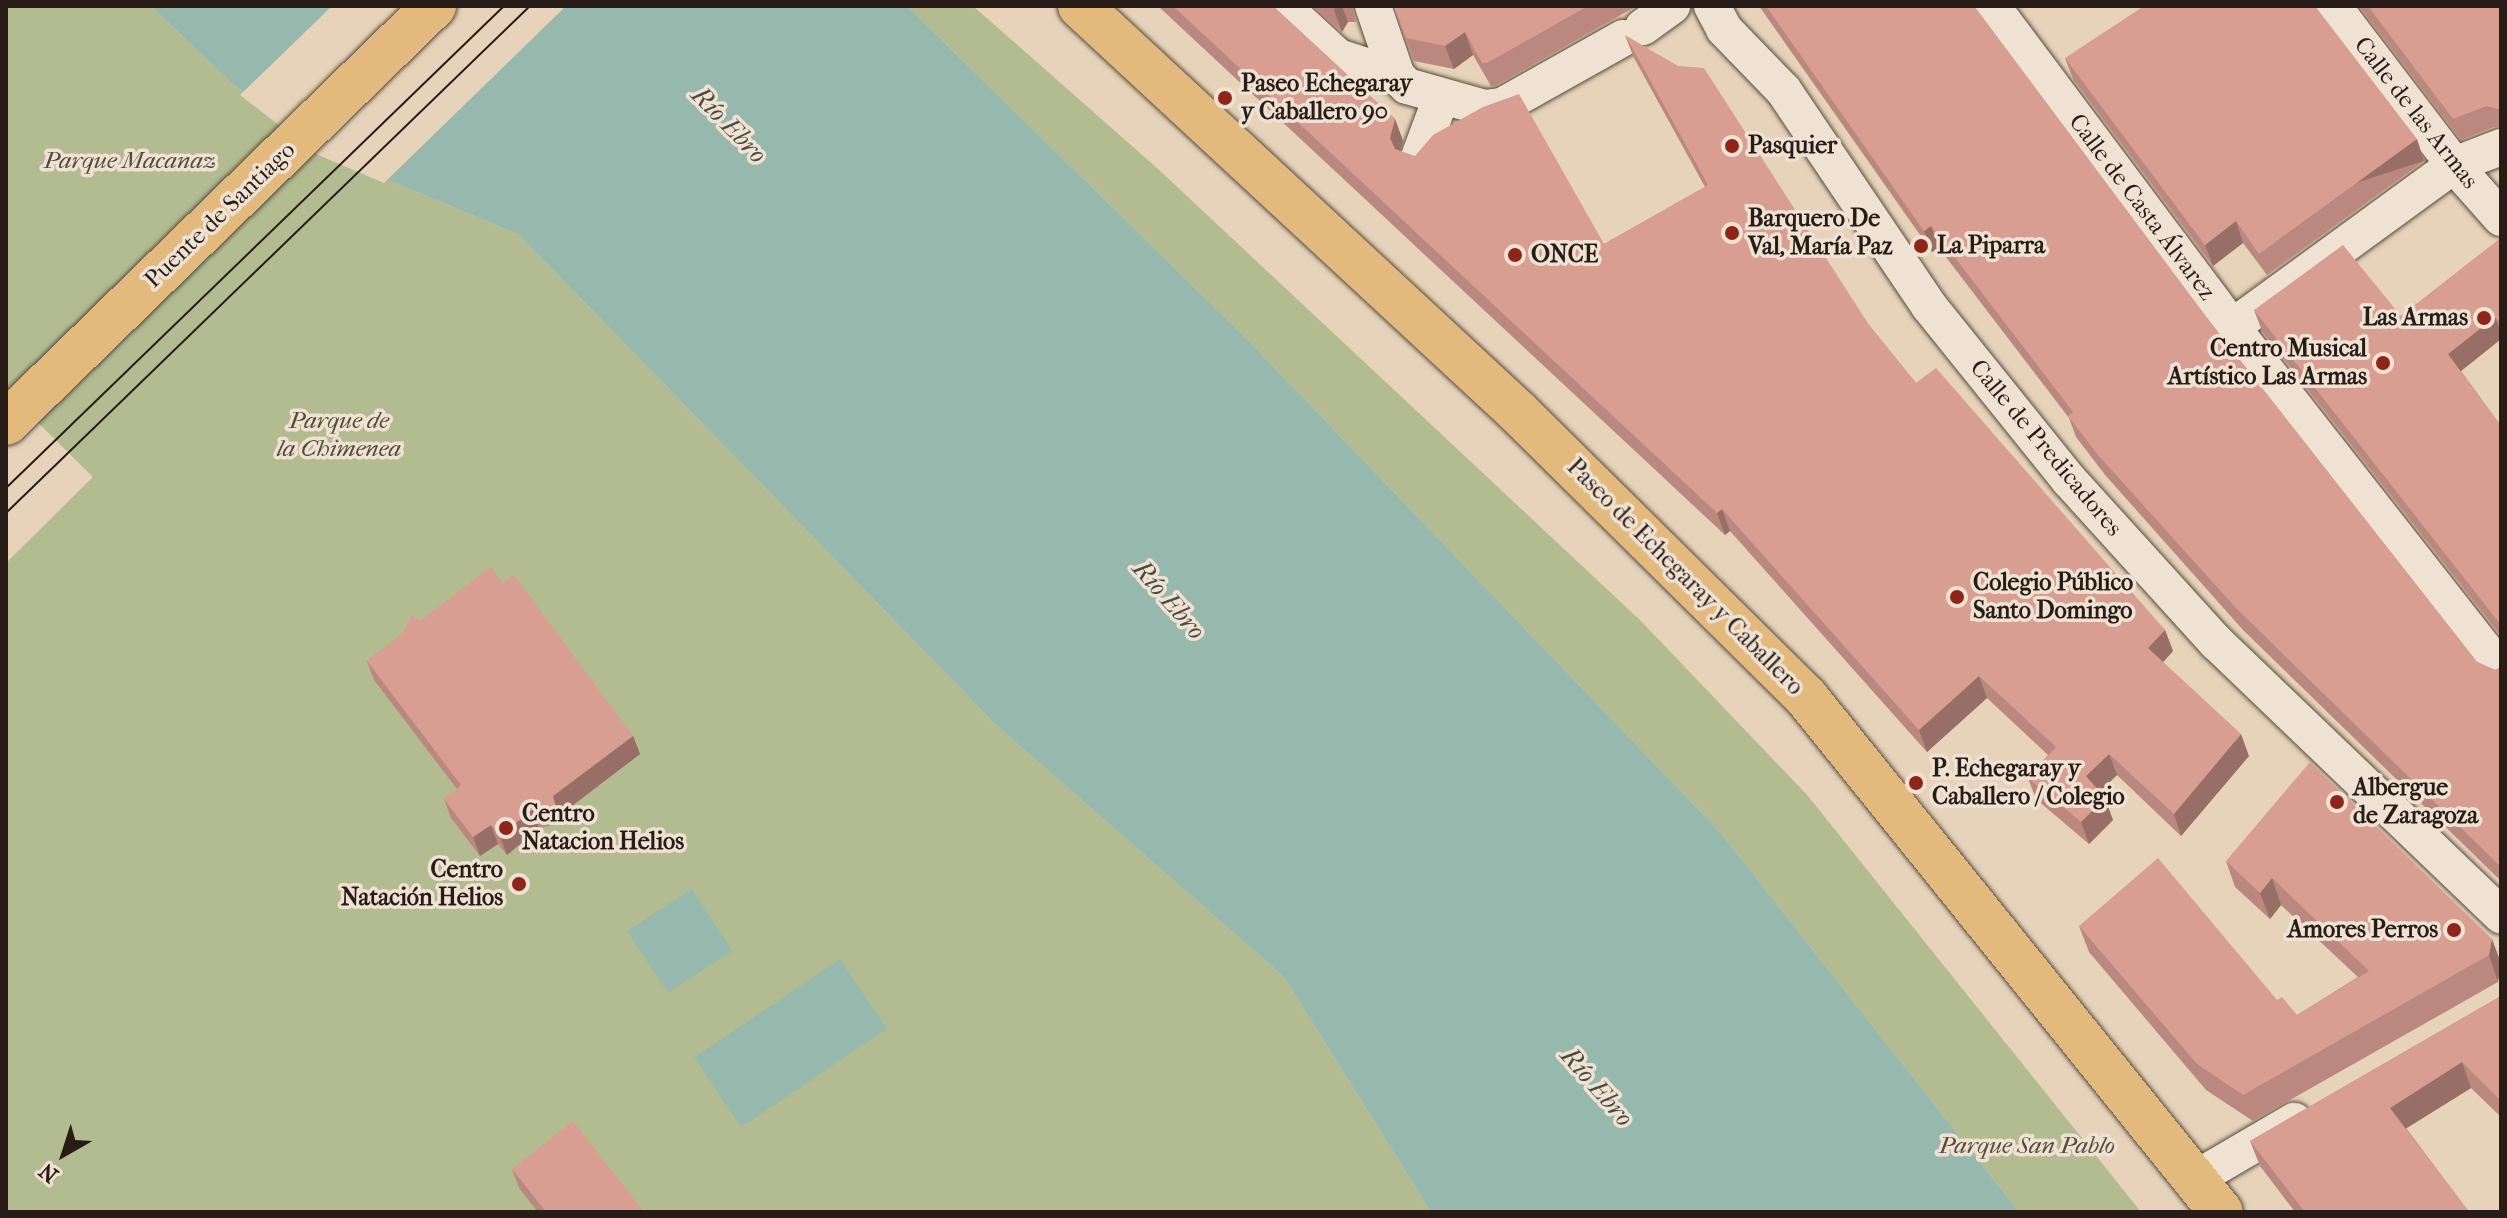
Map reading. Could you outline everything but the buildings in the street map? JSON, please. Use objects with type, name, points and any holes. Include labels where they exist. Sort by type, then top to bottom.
[{"type":"main road","name":"Puente de Santiago","points":[[6,423],[434,6]]},
{"type":"main road","name":"Paseo de Echegaray y Caballero","points":[[1080,6],[1518,412],[1795,685],[1906,814],[2208,1195]]},
{"type":"street","points":[[1283,6],[1338,57],[1397,76]]},
{"type":"street","points":[[1376,14],[1397,76],[1407,86],[1441,98],[1502,106],[1633,33],[1672,6]]},
{"type":"street","name":"Calle de Predicadores","points":[[1712,6],[1724,29],[1784,91],[1929,306],[2069,480],[2216,642],[2501,915]]},
{"type":"street","name":"Calle de Casta Álvarez","points":[[1992,6],[2232,327],[2501,670]]},
{"type":"street","name":"Calle de las Armas","points":[[2333,6],[2454,165],[2501,218]]},
{"type":"street","points":[[1419,157],[1441,98]]},
{"type":"street","points":[[2232,327],[2454,165],[2501,147]]},
{"type":"street","points":[[2208,1195],[2323,1104]]},
{"type":"green space","points":[[6,6],[151,6],[228,80],[318,151],[518,234],[995,724],[1284,977],[1431,1212],[6,1212],[6,563],[93,477],[6,391]]},
{"type":"green space","name":"Parque San Pablo","points":[[907,6],[973,6],[1157,168],[1641,621],[1808,796],[2141,1212],[2019,1212],[1720,832],[1247,339]]},
{"type":"water","name":"Río Ebro","points":[[151,6],[907,6],[1247,339],[1720,832],[2019,1212],[1431,1212],[1284,977],[995,724],[518,234],[318,151],[228,80]]},
{"type":"water","points":[[692,889],[732,951],[668,993],[627,931]]},
{"type":"water","points":[[840,959],[887,1029],[741,1127],[694,1057]]},
{"type":"pier","points":[[332,6],[566,6],[384,183],[316,154],[240,95]]},
{"type":"tram line","points":[[6,488],[504,6]]},
{"type":"tram line","points":[[6,513],[530,6]]},
{"type":"place","name":"Paseo Echegaray y Caballero 90","points":[[1225,98]]},
{"type":"place","name":"Pasquier","points":[[1732,146]]},
{"type":"place","name":"Barquero De Val, María Paz","points":[[1732,233]]},
{"type":"place","name":"La Piparra","points":[[1921,246]]},
{"type":"place","name":"ONCE","points":[[1515,255]]},
{"type":"place","name":"Las Armas","points":[[2484,318]]},
{"type":"place","name":"Centro Musical Artístico Las Armas","points":[[2383,363]]},
{"type":"place","name":"Colegio Público Santo Domingo","points":[[1957,597]]},
{"type":"place","name":"P. Echegaray y Caballero / Colegio","points":[[1916,783]]},
{"type":"place","name":"Albergue de Zaragoza","points":[[2337,802]]},
{"type":"place","name":"Centro Natacion Helios","points":[[506,828]]},
{"type":"place","name":"Centro Natación Helios","points":[[519,884]]},
{"type":"place","name":"Amores Perros","points":[[2454,930]]},
{"type":"park label","name":"Parque Macanaz","points":[[130,161]]},
{"type":"park label","name":"Parque de la Chimenea","points":[[339,435]]}]
